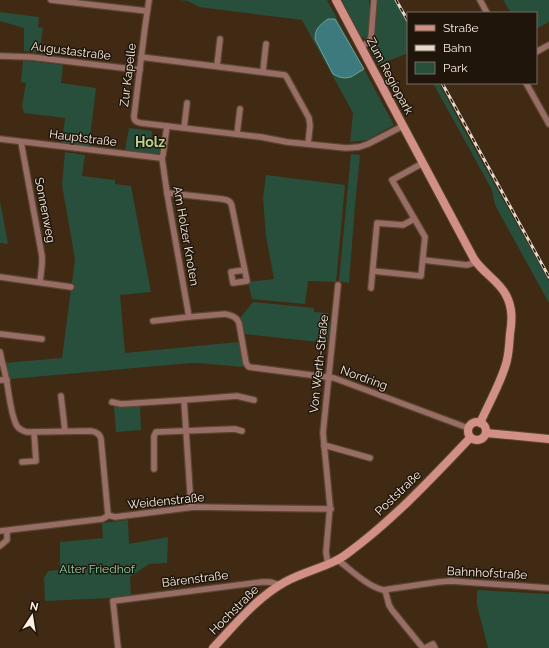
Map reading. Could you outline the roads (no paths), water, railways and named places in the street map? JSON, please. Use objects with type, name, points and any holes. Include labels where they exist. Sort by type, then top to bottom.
[{"type":"street","points":[[51,0],[147,11]]},
{"type":"street","name":"Zur Kapelle","points":[[149,0],[141,57],[135,120],[136,122],[141,123],[167,126]]},
{"type":"street","name":"Zum Regiopark","points":[[336,0],[477,262],[505,292],[510,305],[512,317],[506,366],[480,423]]},
{"type":"street","points":[[361,47],[371,38],[374,0]]},
{"type":"street","points":[[480,0],[486,12]]},
{"type":"street","points":[[217,66],[220,39]]},
{"type":"street","points":[[262,71],[266,44]]},
{"type":"street","points":[[537,51],[549,45]]},
{"type":"street","name":"Augustastraße","points":[[0,56],[23,57],[140,70]]},
{"type":"street","points":[[141,57],[283,74],[287,78],[310,120],[308,144]]},
{"type":"street","points":[[527,84],[546,113],[549,124]]},
{"type":"street","points":[[184,128],[187,103]]},
{"type":"street","points":[[237,134],[240,109]]},
{"type":"street","points":[[162,158],[167,126],[338,148],[355,148],[376,141],[403,126]]},
{"type":"street","name":"Hauptstraße","points":[[0,139],[162,158]]},
{"type":"street","name":"Sonnenweg","points":[[21,142],[42,256],[40,282]]},
{"type":"street","name":"Am Holzer Knoten","points":[[162,158],[189,318]]},
{"type":"street","points":[[373,271],[421,276],[425,237],[392,180],[423,163]]},
{"type":"street","points":[[167,193],[222,199],[230,202],[244,270]]},
{"type":"street","points":[[371,288],[377,223],[403,224],[414,219]]},
{"type":"street","points":[[423,260],[467,265],[477,262]]},
{"type":"street","points":[[0,277],[71,286]]},
{"type":"street","name":"Von Werth-Straße","points":[[328,564],[326,552],[330,510],[323,430],[338,284]]},
{"type":"street","name":"Nordring","points":[[189,318],[225,314],[236,318],[240,324],[246,363],[248,367],[328,377],[339,380],[468,428]]},
{"type":"street","points":[[153,321],[189,318]]},
{"type":"street","points":[[0,334],[42,339]]},
{"type":"street","points":[[0,352],[18,428],[24,431],[34,432],[93,432],[100,436],[108,515]]},
{"type":"street","points":[[0,380],[7,380]]},
{"type":"street","points":[[62,396],[65,432]]},
{"type":"street","points":[[112,402],[122,404],[236,396],[254,400]]},
{"type":"street","points":[[184,400],[190,507]]},
{"type":"street","points":[[475,422],[480,423],[485,428],[486,433],[480,440],[474,440],[470,438],[467,432],[468,428],[475,422]]},
{"type":"street","points":[[154,469],[155,433],[235,429],[242,431]]},
{"type":"street","points":[[22,462],[36,461],[34,432]]},
{"type":"street","points":[[486,433],[549,439]]},
{"type":"street","name":"Poststraße","points":[[338,560],[396,514],[470,438]]},
{"type":"street","points":[[324,445],[370,458]]},
{"type":"street","name":"Weidenstraße","points":[[0,531],[102,519],[108,515],[115,517],[190,507],[330,510]]},
{"type":"street","points":[[0,546],[6,540],[7,531]]},
{"type":"street","points":[[338,560],[372,586],[377,589],[385,590],[392,610],[424,648],[433,644],[436,648]]},
{"type":"street","name":"Hochstraße","points":[[213,648],[256,603],[280,585],[297,576],[338,560]]},
{"type":"street","name":"Bärenstraße","points":[[118,648],[113,601],[262,582],[270,582],[280,585]]},
{"type":"street","name":"Bahnhofstraße","points":[[385,590],[446,582],[549,588]]},
{"type":"water","points":[[328,19],[335,19],[364,69],[351,77],[339,77],[333,74],[315,39],[317,29]]},
{"type":"railway","points":[[396,0],[407,19]]},
{"type":"railway","points":[[443,84],[549,277]]},
{"type":"district","name":"Holz","points":[[150,142]]},
{"type":"park label","name":"Alter Friedhof","points":[[97,569]]}]
